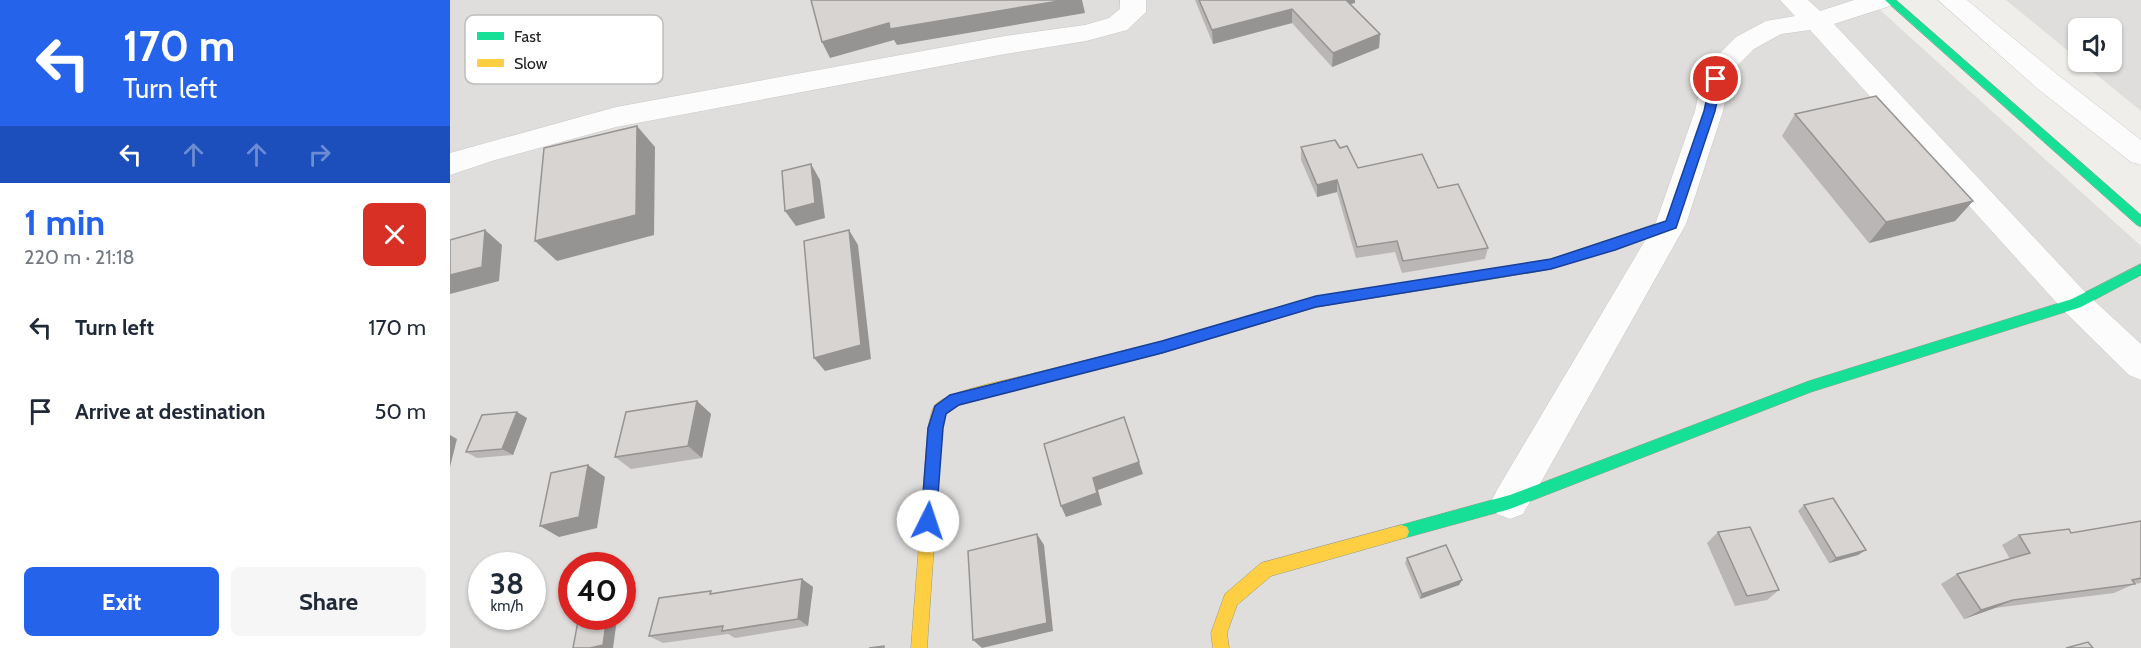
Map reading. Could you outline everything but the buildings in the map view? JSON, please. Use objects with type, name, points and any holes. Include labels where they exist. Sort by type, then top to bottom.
[{"type":"street","points":[[450,164],[489,151],[616,117],[735,93],[1086,33],[1118,24],[1133,12],[1133,0]]},
{"type":"street","points":[[1793,0],[1816,21],[2076,303],[2141,365]]},
{"type":"street","points":[[1510,502],[1671,224],[1710,111],[1716,79],[1725,63],[1745,43],[1775,27],[1816,21],[1881,0]]},
{"type":"street","points":[[1890,0],[2141,222]]},
{"type":"street","points":[[1951,0],[2048,82],[2141,155]]},
{"type":"street","points":[[919,648],[935,428],[940,410],[955,400],[1162,347],[1316,302],[1551,264],[1671,224]]},
{"type":"street","points":[[1221,648],[1219,633],[1232,600],[1267,569],[1510,502],[1809,387],[2076,303],[2141,269]]},
{"type":"shaded area","points":[[450,0],[1869,0],[2141,246],[2141,648],[450,648]]},
{"type":"shaded area","points":[[2006,0],[2141,0],[2141,111],[2093,72],[2122,72],[2122,18],[2068,18],[2068,51]]},
{"type":"traffic: fast","points":[[1890,0],[2141,222]]},
{"type":"traffic: fast","points":[[1401,532],[1510,502],[1809,387],[2076,303],[2141,269]]},
{"type":"traffic: fast","points":[[1035,379],[1162,347],[1316,302],[1498,273]]},
{"type":"traffic: slow","points":[[1498,273],[1551,264],[1671,224]]},
{"type":"traffic: slow","points":[[919,648],[935,428],[940,410],[955,400],[1035,379]]},
{"type":"traffic: slow","points":[[1221,648],[1219,633],[1231,600],[1267,569],[1401,532]]},
{"type":"route","points":[[928,521],[935,428],[940,410],[955,400],[1162,347],[1316,302],[1551,264],[1671,224],[1710,111],[1716,79]]}]
